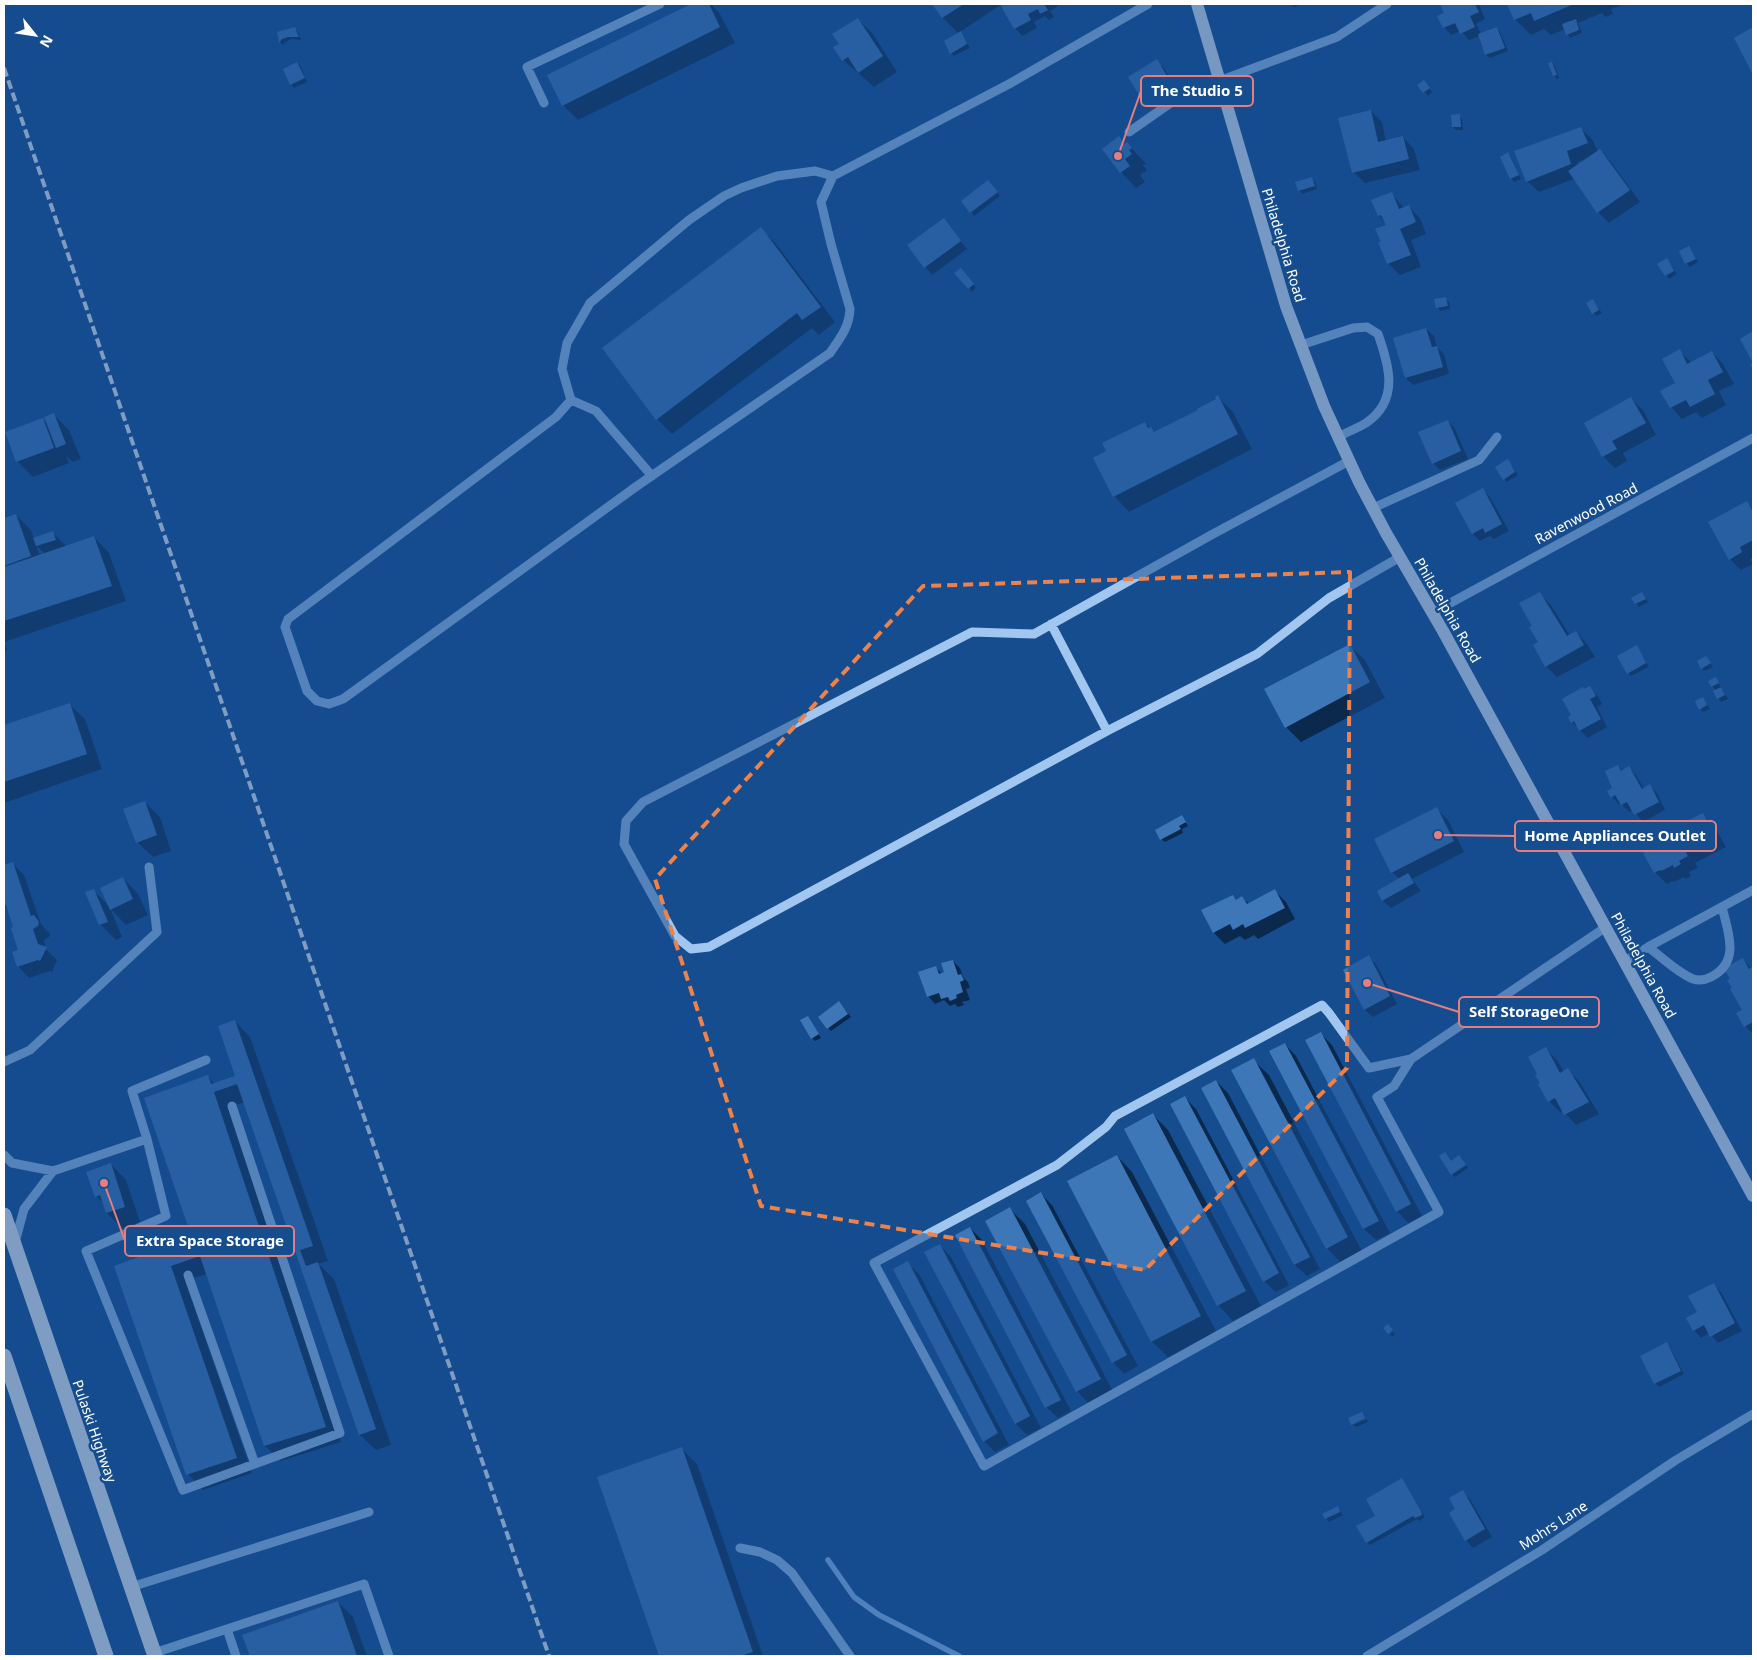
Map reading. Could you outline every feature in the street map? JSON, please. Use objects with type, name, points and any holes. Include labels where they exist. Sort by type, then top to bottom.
[{"type":"highway","name":"Pulaski Highway","points":[[4,1215],[154,1655]]},
{"type":"highway","points":[[4,1356],[106,1656]]},
{"type":"main road","name":"Philadelphia Road","points":[[1197,4],[1286,306],[1324,406],[1349,461],[1373,508],[1753,1196]]},
{"type":"street","points":[[544,103],[527,67],[660,4]]},
{"type":"street","points":[[571,400],[556,417],[288,619],[285,628],[307,691],[318,701],[329,704],[343,699],[637,486],[830,353],[845,332],[850,320],[850,309],[830,244],[821,202],[833,176],[1008,84],[1148,4]]},
{"type":"street","points":[[1129,132],[1192,88],[1219,81],[1337,37],[1387,4]]},
{"type":"street","points":[[571,400],[562,369],[565,352],[567,343],[590,303],[689,220],[724,196],[741,188],[778,176],[815,171],[833,176]]},
{"type":"street","points":[[1301,345],[1353,328],[1367,328],[1378,334],[1388,362],[1390,385],[1385,399],[1378,411],[1367,422],[1338,437]]},
{"type":"street","points":[[571,400],[596,411],[652,476]]},
{"type":"street","points":[[1373,508],[1479,460],[1497,438]]},
{"type":"street","name":"Ravenwood Road","points":[[1432,612],[1753,438]]},
{"type":"street","points":[[1349,461],[1034,634],[972,632],[643,802],[626,821],[624,844],[675,936],[691,949],[709,947],[1107,731],[1257,654],[1329,598],[1400,557]]},
{"type":"street","points":[[1052,624],[1107,731]]},
{"type":"street","points":[[4,1062],[30,1050],[157,932],[149,867]]},
{"type":"street","points":[[1625,962],[1648,947],[1753,890]]},
{"type":"street","points":[[1648,947],[1694,980],[1705,980],[1715,975],[1727,962],[1731,951],[1722,907]]},
{"type":"street","points":[[1411,1059],[1394,1086],[1377,1097],[1439,1212],[984,1466],[874,1263],[1057,1165],[1106,1127],[1115,1116],[1322,1005],[1369,1068],[1411,1059],[1606,927]]},
{"type":"street","points":[[206,1060],[132,1091],[147,1139],[166,1216],[86,1251],[183,1490],[340,1433],[232,1106]]},
{"type":"street","points":[[4,1156],[12,1163],[53,1171],[147,1139]]},
{"type":"street","points":[[14,1246],[24,1209],[53,1171]]},
{"type":"street","points":[[188,1275],[255,1464]]},
{"type":"street","name":"Mohrs Lane","points":[[1367,1656],[1542,1550],[1676,1460],[1753,1414]]},
{"type":"street","points":[[131,1588],[370,1512]]},
{"type":"street","points":[[740,1548],[760,1552],[777,1560],[792,1573],[850,1656]]},
{"type":"street","points":[[154,1655],[364,1584],[389,1656]]},
{"type":"street","points":[[227,1629],[236,1656]]},
{"type":"highlighted area","points":[[1350,572],[1347,1068],[1145,1270],[761,1206],[655,879],[923,586]]},
{"type":"building","points":[[691,4],[709,4],[720,27],[562,106],[547,75]]},
{"type":"building","points":[[932,4],[964,4],[942,18]]},
{"type":"building","points":[[1005,4],[1044,4],[1048,10],[1040,14],[1038,9],[1028,14],[1031,20],[1014,29],[1001,6]]},
{"type":"building","points":[[1440,4],[1475,4],[1479,12],[1470,16],[1475,27],[1460,34],[1455,23],[1443,28],[1437,16],[1444,13]]},
{"type":"building","points":[[1507,4],[1574,4],[1534,21],[1531,13],[1514,20]]},
{"type":"building","points":[[858,18],[883,56],[858,73],[848,57],[842,61],[833,47],[839,44],[832,34]]},
{"type":"building","points":[[1576,19],[1579,30],[1566,35],[1562,24]]},
{"type":"building","points":[[295,27],[299,37],[288,37],[282,39],[279,43],[277,32]]},
{"type":"building","points":[[1497,27],[1505,48],[1485,55],[1478,34]]},
{"type":"building","points":[[1753,27],[1753,75],[1734,38]]},
{"type":"building","points":[[961,31],[967,44],[950,54],[944,41]]},
{"type":"building","points":[[1157,59],[1170,81],[1141,98],[1128,77]]},
{"type":"building","points":[[297,62],[305,78],[290,85],[283,69]]},
{"type":"building","points":[[1552,62],[1557,75],[1553,76],[1548,63]]},
{"type":"building","points":[[1424,80],[1430,88],[1423,93],[1417,85]]},
{"type":"building","points":[[1371,110],[1378,142],[1403,136],[1409,159],[1352,173],[1338,118]]},
{"type":"building","points":[[1460,114],[1461,127],[1452,127],[1451,115]]},
{"type":"building","points":[[1581,127],[1588,143],[1567,151],[1571,164],[1526,182],[1514,151]]},
{"type":"building","points":[[1119,136],[1124,144],[1127,142],[1132,148],[1129,150],[1132,154],[1125,159],[1130,166],[1120,173],[1102,149]]},
{"type":"building","points":[[1600,149],[1630,190],[1597,213],[1568,171]]},
{"type":"building","points":[[1508,152],[1519,175],[1510,179],[1500,157]]},
{"type":"building","points":[[1312,177],[1315,186],[1298,191],[1295,182]]},
{"type":"building","points":[[988,180],[998,192],[970,213],[961,201]]},
{"type":"building","points":[[1392,192],[1399,209],[1409,205],[1416,222],[1400,229],[1411,255],[1387,264],[1375,229],[1386,225],[1381,215],[1378,216],[1371,200]]},
{"type":"building","points":[[944,218],[961,241],[924,268],[907,245]]},
{"type":"building","points":[[761,227],[821,307],[802,320],[797,313],[656,420],[602,348]]},
{"type":"building","points":[[1689,246],[1696,259],[1685,264],[1679,251]]},
{"type":"building","points":[[1667,258],[1674,271],[1665,276],[1657,264]]},
{"type":"building","points":[[961,268],[974,284],[968,289],[954,273]]},
{"type":"building","points":[[1446,297],[1448,306],[1436,308],[1434,299]]},
{"type":"building","points":[[1593,299],[1599,310],[1592,314],[1586,303]]},
{"type":"building","points":[[1426,328],[1432,347],[1437,346],[1443,367],[1405,378],[1393,338]]},
{"type":"building","points":[[1753,331],[1753,363],[1740,339]]},
{"type":"building","points":[[1680,349],[1687,364],[1712,351],[1723,372],[1708,380],[1715,394],[1690,407],[1686,400],[1670,408],[1660,391],[1675,383],[1662,359]]},
{"type":"building","points":[[1218,395],[1238,434],[1113,497],[1093,458],[1106,451],[1102,443],[1145,422],[1148,428],[1151,427],[1154,432],[1198,410],[1216,399],[1215,397]]},
{"type":"building","points":[[1631,397],[1646,423],[1612,441],[1617,449],[1602,457],[1584,423]]},
{"type":"building","points":[[54,413],[66,444],[56,448],[44,417]]},
{"type":"building","points":[[43,418],[54,448],[16,462],[5,432]]},
{"type":"building","points":[[1448,420],[1461,451],[1432,464],[1418,432]]},
{"type":"building","points":[[1508,459],[1515,472],[1503,480],[1495,467]]},
{"type":"building","points":[[1483,488],[1502,524],[1485,533],[1483,528],[1472,534],[1455,503]]},
{"type":"building","points":[[1747,501],[1753,509],[1753,540],[1740,547],[1742,552],[1729,560],[1708,522]]},
{"type":"building","points":[[16,514],[31,556],[4,566],[4,518]]},
{"type":"building","points":[[53,531],[56,540],[36,546],[33,538]]},
{"type":"building","points":[[94,536],[112,586],[4,621],[4,567]]},
{"type":"building","points":[[1540,592],[1567,636],[1576,631],[1584,645],[1545,667],[1533,645],[1538,642],[1529,627],[1532,626],[1519,603]]},
{"type":"building","points":[[1642,592],[1646,599],[1635,604],[1631,598]]},
{"type":"building","points":[[1350,644],[1370,682],[1285,728],[1264,689]]},
{"type":"building","points":[[1637,645],[1646,663],[1627,674],[1617,656]]},
{"type":"building","points":[[1706,656],[1711,663],[1701,669],[1697,661]]},
{"type":"building","points":[[1716,677],[1719,683],[1711,687],[1708,681]]},
{"type":"building","points":[[1590,686],[1596,696],[1590,699],[1601,719],[1579,731],[1574,721],[1571,723],[1568,717],[1571,715],[1562,699],[1583,687],[1584,689]]},
{"type":"building","points":[[1721,687],[1725,695],[1717,699],[1713,691]]},
{"type":"building","points":[[1703,697],[1707,705],[1699,710],[1695,701]]},
{"type":"building","points":[[70,703],[87,754],[4,782],[4,725]]},
{"type":"building","points":[[1618,765],[1621,771],[1629,766],[1642,789],[1650,784],[1659,802],[1634,815],[1627,802],[1621,805],[1615,795],[1611,798],[1607,791],[1612,788],[1605,771]]},
{"type":"building","points":[[145,801],[157,835],[136,843],[123,809]]},
{"type":"building","points":[[1437,807],[1454,841],[1391,873],[1374,839]]},
{"type":"building","points":[[1703,813],[1715,835],[1685,851],[1688,856],[1679,861],[1681,864],[1674,868],[1673,865],[1654,873],[1643,853],[1676,834],[1673,828]]},
{"type":"building","points":[[1182,815],[1186,822],[1179,826],[1181,829],[1160,840],[1155,830]]},
{"type":"building","points":[[13,862],[31,916],[34,915],[39,922],[38,926],[33,929],[38,944],[47,947],[40,961],[17,967],[12,952],[18,950],[6,905],[4,906],[4,865]]},
{"type":"building","points":[[1408,873],[1414,883],[1382,901],[1377,891]]},
{"type":"building","points":[[123,877],[133,899],[110,910],[100,888]]},
{"type":"building","points":[[94,889],[108,922],[99,925],[85,892]]},
{"type":"building","points":[[1275,889],[1285,908],[1245,928],[1243,924],[1233,930],[1230,924],[1213,933],[1201,910],[1233,895],[1236,900],[1242,896],[1247,904]]},
{"type":"building","points":[[1369,955],[1390,996],[1364,1010],[1343,970]]},
{"type":"building","points":[[1743,958],[1749,969],[1752,967],[1753,970],[1753,1022],[1744,1027],[1736,1013],[1742,1010],[1730,989],[1732,988],[1727,980],[1730,979],[1724,968]]},
{"type":"building","points":[[953,960],[958,975],[961,974],[964,980],[960,982],[963,992],[956,995],[957,998],[950,1001],[948,997],[941,999],[939,993],[927,997],[918,972],[936,966],[939,974],[944,972],[941,963]]},
{"type":"building","points":[[839,1001],[848,1014],[827,1029],[818,1017]]},
{"type":"building","points":[[808,1016],[819,1034],[811,1039],[800,1020]]},
{"type":"building","points":[[235,1020],[313,1246],[300,1250],[306,1266],[318,1262],[376,1429],[359,1435],[237,1084],[214,1092],[326,1427],[264,1446],[200,1256],[171,1266],[237,1458],[186,1475],[114,1266],[164,1248],[167,1257],[192,1248],[187,1233],[190,1232],[144,1098],[208,1075],[211,1084],[235,1076],[218,1026]]},
{"type":"building","points":[[1321,1032],[1411,1204],[1396,1212],[1305,1040]]},
{"type":"building","points":[[1285,1043],[1379,1221],[1363,1229],[1269,1051]]},
{"type":"building","points":[[1546,1047],[1560,1073],[1568,1068],[1589,1102],[1564,1115],[1555,1098],[1548,1102],[1538,1084],[1540,1083],[1535,1075],[1537,1074],[1528,1057]]},
{"type":"building","points":[[1254,1058],[1348,1237],[1326,1249],[1231,1070]]},
{"type":"building","points":[[1216,1080],[1310,1257],[1294,1265],[1201,1088]]},
{"type":"building","points":[[1185,1096],[1279,1273],[1263,1282],[1170,1104]]},
{"type":"building","points":[[1153,1113],[1246,1291],[1217,1306],[1124,1129]]},
{"type":"building","points":[[1445,1152],[1451,1161],[1459,1155],[1466,1165],[1451,1175],[1439,1156]]},
{"type":"building","points":[[1117,1155],[1201,1316],[1151,1342],[1067,1181]]},
{"type":"building","points":[[111,1163],[125,1207],[106,1213],[100,1195],[95,1197],[86,1172]]},
{"type":"building","points":[[1041,1192],[1127,1355],[1112,1363],[1026,1201]]},
{"type":"building","points":[[1010,1207],[1101,1379],[1076,1392],[985,1221]]},
{"type":"building","points":[[970,1227],[1061,1400],[1045,1408],[955,1235]]},
{"type":"building","points":[[940,1244],[1030,1416],[1015,1424],[924,1252]]},
{"type":"building","points":[[908,1261],[998,1433],[983,1442],[893,1269]]},
{"type":"building","points":[[1714,1283],[1735,1323],[1710,1337],[1704,1325],[1693,1331],[1686,1318],[1697,1312],[1688,1296]]},
{"type":"building","points":[[1388,1324],[1393,1330],[1388,1334],[1383,1328]]},
{"type":"building","points":[[1667,1342],[1681,1371],[1654,1384],[1640,1356]]},
{"type":"building","points":[[1362,1412],[1365,1418],[1351,1425],[1348,1418]]},
{"type":"building","points":[[682,1447],[753,1652],[740,1656],[659,1656],[597,1477]]},
{"type":"building","points":[[1402,1478],[1422,1515],[1415,1518],[1413,1516],[1366,1543],[1356,1526],[1375,1516],[1366,1499]]},
{"type":"building","points":[[1463,1490],[1485,1529],[1465,1541],[1449,1513],[1455,1509],[1449,1498]]},
{"type":"building","points":[[1338,1506],[1340,1512],[1325,1519],[1322,1514]]},
{"type":"building","points":[[338,1601],[357,1656],[250,1656],[242,1635]]},
{"type":"waterway","points":[[828,1560],[854,1597],[879,1615],[959,1656]]},
{"type":"railway","points":[[4,68],[549,1656]]},
{"type":"place","name":"The Studio 5","points":[[1118,156]]},
{"type":"place","name":"Home Appliances Outlet","points":[[1438,835]]},
{"type":"place","name":"Self StorageOne","points":[[1367,983]]},
{"type":"place","name":"Extra Space Storage","points":[[104,1183]]}]
